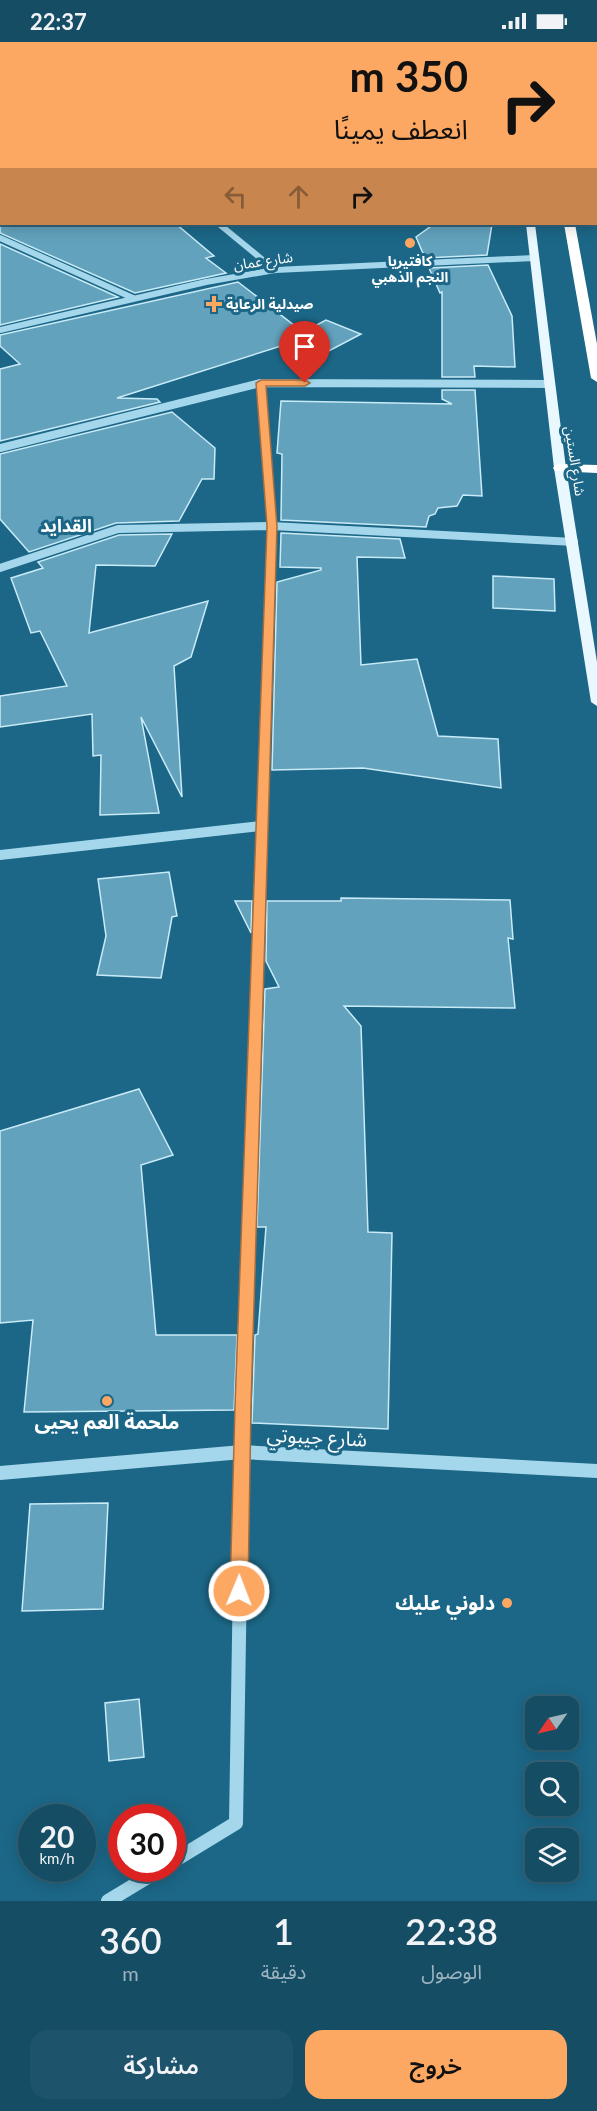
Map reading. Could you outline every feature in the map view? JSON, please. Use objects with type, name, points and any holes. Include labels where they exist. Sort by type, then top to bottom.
[{"type":"highway","points":[[569,225],[597,378]]},
{"type":"highway","points":[[560,468],[597,469]]},
{"type":"main road","name":"شارع الستين","points":[[530,225],[560,468],[574,542],[597,702]]},
{"type":"street","points":[[220,225],[275,270]]},
{"type":"street","points":[[0,238],[133,298]]},
{"type":"street","name":"شارع عمان","points":[[4,329],[133,298],[275,270],[534,258]]},
{"type":"street","points":[[0,325],[4,329]]},
{"type":"street","points":[[186,1853],[236,1823],[242,1452],[272,526],[261,383]]},
{"type":"street","points":[[0,448],[261,383],[549,384]]},
{"type":"street","points":[[0,568],[118,529],[272,526],[574,542]]},
{"type":"street","points":[[0,855],[261,826]]},
{"type":"street","name":"شارع جيبوتي","points":[[0,1473],[242,1452],[597,1471]]},
{"type":"street","points":[[108,1901],[139,1882]]},
{"type":"building","points":[[0,225],[177,225],[214,256],[206,258],[226,273],[135,293],[0,233]]},
{"type":"building","points":[[433,225],[492,225],[487,255],[425,258],[416,237]]},
{"type":"building","points":[[0,244],[118,297],[0,325]]},
{"type":"building","points":[[488,265],[512,316],[515,367],[474,366],[475,377],[442,377],[442,292],[440,293],[429,268]]},
{"type":"building","points":[[238,282],[303,332],[326,320],[361,334],[327,352],[300,340],[117,398],[157,399],[160,402],[0,441],[0,369],[20,364],[0,346],[0,335]]},
{"type":"building","points":[[442,390],[475,390],[482,496],[463,495],[457,506],[438,508],[435,514],[429,516],[426,527],[281,520],[282,454],[277,453],[281,401],[452,404],[442,399]]},
{"type":"building","points":[[172,412],[215,448],[214,479],[202,479],[179,521],[116,523],[29,552],[0,519],[0,454]]},
{"type":"building","points":[[281,533],[400,539],[405,558],[357,557],[361,665],[417,659],[438,736],[498,739],[501,788],[363,768],[272,770],[277,582],[321,570],[321,568],[280,567]]},
{"type":"building","points":[[172,534],[155,566],[96,565],[89,633],[208,601],[191,657],[174,666],[182,797],[141,717],[159,813],[100,815],[101,755],[93,756],[92,714],[0,727],[0,696],[67,686],[40,631],[31,633],[11,578],[43,568],[38,562],[119,535]]},
{"type":"building","points":[[493,576],[554,579],[555,611],[493,608]]},
{"type":"building","points":[[169,872],[177,916],[172,917],[161,978],[97,975],[106,936],[98,879]]},
{"type":"building","points":[[341,898],[510,900],[513,939],[508,938],[515,1008],[344,1006],[361,1026],[368,1232],[392,1233],[388,1429],[252,1423],[255,1335],[258,1334],[266,1227],[257,1227],[265,989],[279,987],[266,961],[267,901],[341,901]]},
{"type":"building","points":[[235,901],[252,901],[251,933]]},
{"type":"building","points":[[139,1089],[173,1155],[141,1165],[156,1335],[237,1335],[234,1410],[24,1412],[33,1320],[0,1323],[0,1131]]},
{"type":"building","points":[[108,1503],[103,1609],[22,1611],[30,1504]]},
{"type":"building","points":[[139,1699],[144,1757],[109,1761],[105,1703]]},
{"type":"place","name":"كافتيريا النجم الذهبي","points":[[410,243]]},
{"type":"place","name":"صيدلية الرعاية","points":[[214,304]]},
{"type":"place","name":"ملحمة العم يحيى","points":[[107,1401]]},
{"type":"place","name":"دلوني عليك","points":[[507,1603]]},
{"type":"district","name":"القدايد","points":[[66,526]]},
{"type":"route","points":[[239,1591],[272,526],[261,383],[305,383]]}]
